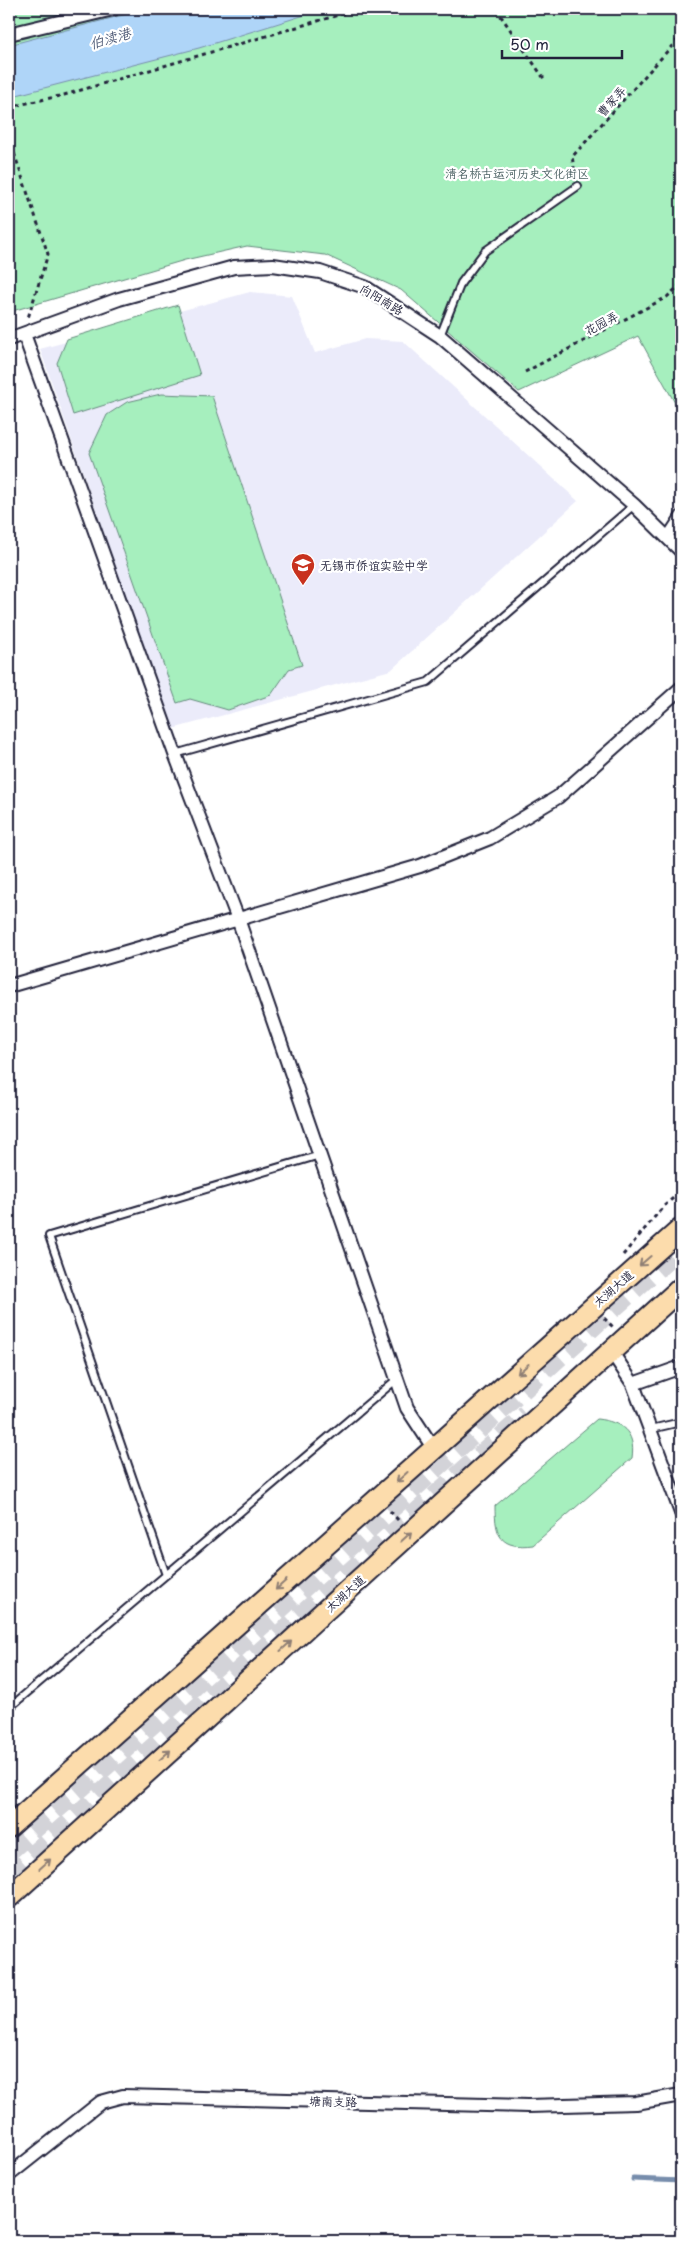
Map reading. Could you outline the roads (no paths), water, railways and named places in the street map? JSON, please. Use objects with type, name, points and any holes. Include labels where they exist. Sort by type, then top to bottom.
[{"type":"main road","name":"太湖大道","points":[[9,1828],[681,1228]]},
{"type":"main road","name":"太湖大道","points":[[9,1897],[681,1288]]},
{"type":"street","points":[[9,34],[113,9]]},
{"type":"street","name":"向阳南路","points":[[9,339],[118,299],[234,267],[273,265],[320,272],[365,287],[440,336],[634,506],[681,551]]},
{"type":"street","points":[[24,334],[175,754],[238,919],[407,1408],[428,1440],[435,1447]]},
{"type":"street","points":[[9,986],[420,866],[490,838],[558,797],[681,688]]},
{"type":"street","points":[[618,1346],[681,1513]]},
{"type":"street","points":[[633,1384],[681,1367]]},
{"type":"street","name":"塘南支路","points":[[9,2175],[102,2102],[123,2096],[528,2106],[636,2103],[681,2095]]},
{"type":"lane","points":[[440,336],[462,282],[485,252],[578,186]]},
{"type":"lane","points":[[175,754],[428,682],[634,506]]},
{"type":"lane","points":[[666,536],[681,513]]},
{"type":"lane","points":[[666,536],[681,527]]},
{"type":"lane","points":[[166,1575],[49,1236],[320,1155]]},
{"type":"lane","points":[[9,1708],[397,1379]]},
{"type":"lane","points":[[651,1430],[681,1422]]},
{"type":"water","name":"伯渎港","points":[[146,9],[324,9],[199,48],[9,97],[9,45]]},
{"type":"waterway","points":[[633,2179],[681,2181]]},
{"type":"tunnel","points":[[9,1851],[681,1247]]},
{"type":"tunnel","points":[[9,1876],[526,1415]]},
{"type":"place","name":"无锡市侨谊实验中学","points":[[303,586]]},
{"type":"park label","name":"清名桥古运河历史文化街区","points":[[517,173]]}]
